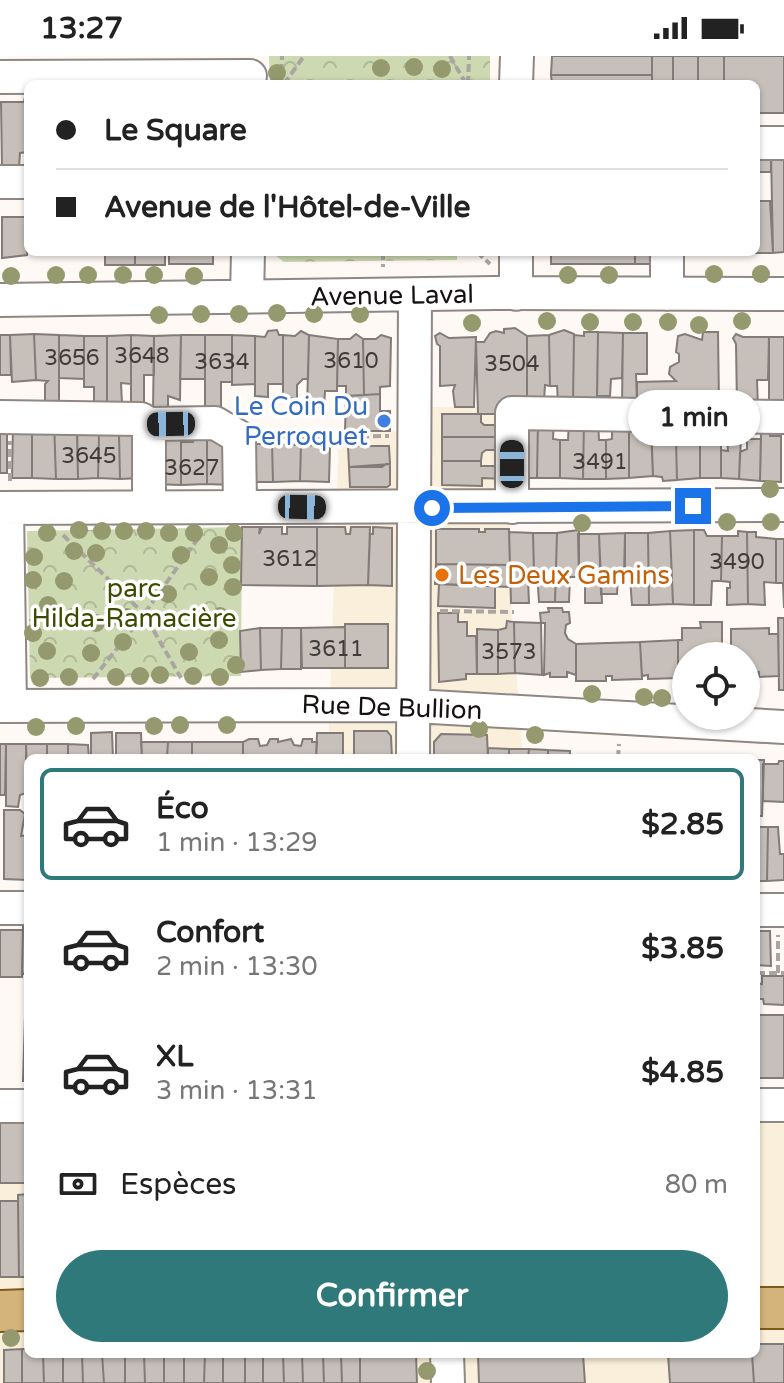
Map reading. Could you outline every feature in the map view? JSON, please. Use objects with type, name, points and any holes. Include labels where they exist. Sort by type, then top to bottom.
[{"type":"main road","points":[[760,1308],[784,1308]]},
{"type":"main road","points":[[0,1311],[24,1310]]},
{"type":"street","points":[[516,80],[517,56]]},
{"type":"street","points":[[127,80],[249,72]]},
{"type":"street","points":[[0,77],[84,80]]},
{"type":"street","points":[[760,143],[784,143]]},
{"type":"street","points":[[0,182],[24,182]]},
{"type":"street","points":[[247,297],[248,256]]},
{"type":"street","points":[[667,256],[667,294]]},
{"type":"street","points":[[505,260],[516,294]]},
{"type":"street","name":"Avenue Laval","points":[[0,300],[784,294]]},
{"type":"street","points":[[413,754],[415,296]]},
{"type":"street","points":[[512,507],[512,413],[784,417]]},
{"type":"street","points":[[5,417],[141,419],[149,424],[215,423],[239,437],[240,506]]},
{"type":"street","points":[[149,424],[149,506]]},
{"type":"street","points":[[5,706],[6,501],[149,506],[414,508],[784,505]]},
{"type":"street","name":"Rue De Bullion","points":[[5,706],[413,706],[784,727]]},
{"type":"street","points":[[0,908],[24,908]]},
{"type":"street","points":[[760,1105],[784,1105]]},
{"type":"street","points":[[0,1106],[24,1106]]},
{"type":"street","points":[[447,1358],[448,1383]]},
{"type":"path","points":[[282,56],[283,80]]},
{"type":"path","points":[[286,80],[304,56]]},
{"type":"path","points":[[450,56],[465,80]]},
{"type":"path","points":[[467,80],[469,56]]},
{"type":"path","points":[[383,256],[383,269]]},
{"type":"path","points":[[5,417],[6,501]]},
{"type":"path","points":[[239,437],[413,435]]},
{"type":"path","points":[[89,684],[208,524]]},
{"type":"path","points":[[62,534],[144,614],[184,684]]},
{"type":"path","points":[[414,611],[514,612]]},
{"type":"path","points":[[618,754],[619,740]]},
{"type":"path","points":[[760,973],[781,973],[773,915]]},
{"type":"shaded area","points":[[402,407],[507,407],[511,603],[523,754],[328,754],[339,434],[401,431]]},
{"type":"shaded area","points":[[0,1088],[24,1088],[24,1358],[760,1358],[760,1117],[784,1117],[784,1383],[0,1383]]},
{"type":"green space","points":[[269,56],[490,56],[490,80],[270,80]]},
{"type":"green space","points":[[276,256],[457,256],[457,260],[284,262]]},
{"type":"green space","name":"parc Hilda-Ramacière","points":[[242,527],[241,676],[30,678],[27,531]]},
{"type":"building","points":[[552,56],[652,56],[652,75],[551,75]]},
{"type":"building","points":[[652,56],[673,56],[673,80],[652,80]]},
{"type":"building","points":[[673,56],[698,56],[698,80],[673,80]]},
{"type":"building","points":[[698,56],[724,56],[724,80],[698,80]]},
{"type":"building","points":[[724,56],[784,56],[784,113],[760,113],[760,80],[724,80]]},
{"type":"building","points":[[551,75],[652,75],[652,80],[552,80]]},
{"type":"building","points":[[1,102],[24,102],[24,152],[20,153],[19,169],[2,169]]},
{"type":"building","points":[[760,153],[771,153],[771,172],[760,172]]},
{"type":"building","points":[[771,153],[784,153],[784,252],[773,253]]},
{"type":"building","points":[[760,201],[770,201],[773,253],[760,253]]},
{"type":"building","points":[[2,217],[24,217],[24,255],[2,258]]},
{"type":"building","points":[[105,256],[135,256],[135,265],[105,265]]},
{"type":"building","points":[[135,256],[165,256],[165,265],[135,265]]},
{"type":"building","points":[[169,256],[213,256],[213,264],[169,264]]},
{"type":"building","points":[[551,256],[635,256],[635,264],[551,264]]},
{"type":"building","points":[[635,256],[660,256],[660,264],[635,264]]},
{"type":"building","points":[[515,328],[527,336],[527,401],[503,414],[478,414],[476,342],[484,342],[490,333],[504,333],[504,329]]},
{"type":"building","points":[[277,330],[279,335],[283,335],[283,384],[268,384],[268,397],[255,396],[255,336],[265,337],[268,331]]},
{"type":"building","points":[[564,330],[574,334],[573,402],[558,401],[557,386],[550,386],[549,335]]},
{"type":"building","points":[[301,331],[309,335],[308,379],[297,385],[297,398],[283,399],[283,335],[295,336]]},
{"type":"building","points":[[584,332],[598,332],[597,401],[573,402],[574,335],[584,336]]},
{"type":"building","points":[[598,332],[623,333],[622,378],[611,379],[610,396],[597,396]]},
{"type":"building","points":[[703,332],[718,332],[719,403],[637,403],[637,382],[676,381],[669,374],[670,367],[679,362],[676,352],[678,336],[685,334],[702,340]]},
{"type":"building","points":[[440,333],[449,338],[476,337],[474,407],[455,407],[455,385],[440,386],[440,346],[435,336]]},
{"type":"building","points":[[623,333],[647,333],[647,374],[636,374],[637,403],[622,403]]},
{"type":"building","points":[[34,334],[59,335],[59,410],[45,411],[45,384],[48,381],[36,380]]},
{"type":"building","points":[[34,334],[36,380],[12,382],[10,335]]},
{"type":"building","points":[[356,334],[363,339],[364,395],[346,396],[346,386],[337,386],[338,339],[350,339]]},
{"type":"building","points":[[736,334],[769,337],[768,380],[757,380],[758,407],[737,407],[736,344],[733,338]]},
{"type":"building","points":[[0,335],[10,335],[11,375],[0,375]]},
{"type":"building","points":[[59,335],[84,336],[84,379],[59,378]]},
{"type":"building","points":[[131,335],[154,336],[154,375],[144,375],[144,408],[131,408]]},
{"type":"building","points":[[131,335],[131,384],[121,383],[122,403],[107,403],[107,336]]},
{"type":"building","points":[[181,335],[205,335],[205,379],[180,379]]},
{"type":"building","points":[[181,335],[180,400],[168,396],[168,413],[153,412],[154,336]]},
{"type":"building","points":[[205,335],[232,335],[232,382],[221,382],[221,413],[205,413]]},
{"type":"building","points":[[232,335],[255,336],[255,384],[232,385]]},
{"type":"building","points":[[309,335],[338,339],[337,391],[325,391],[324,407],[307,408]]},
{"type":"building","points":[[381,335],[391,338],[390,386],[380,387],[380,394],[364,395],[363,339],[376,339]]},
{"type":"building","points":[[549,335],[550,386],[545,385],[544,401],[527,401],[527,336]]},
{"type":"building","points":[[84,336],[107,336],[107,403],[94,402],[94,387],[84,387]]},
{"type":"building","points":[[769,337],[784,337],[784,401],[780,401],[780,406],[769,406]]},
{"type":"building","points":[[380,394],[380,411],[390,411],[390,431],[345,431],[346,396]]},
{"type":"building","points":[[442,414],[481,414],[484,425],[505,425],[505,437],[442,437]]},
{"type":"building","points":[[569,419],[584,420],[583,479],[560,478],[560,440],[568,440]]},
{"type":"building","points":[[598,419],[599,440],[606,440],[606,479],[583,479],[584,420]]},
{"type":"building","points":[[612,419],[629,419],[629,478],[606,479],[606,440],[612,439]]},
{"type":"building","points":[[629,419],[643,420],[643,432],[651,432],[653,476],[629,478]]},
{"type":"building","points":[[538,420],[554,420],[553,439],[560,440],[560,478],[537,478]]},
{"type":"building","points":[[538,420],[537,478],[514,478],[515,434]]},
{"type":"building","points":[[651,420],[664,428],[663,435],[676,440],[677,480],[663,481],[662,477],[653,476]]},
{"type":"building","points":[[54,421],[56,479],[32,478],[32,422]]},
{"type":"building","points":[[54,421],[77,422],[78,479],[56,479]]},
{"type":"building","points":[[32,422],[32,478],[12,478],[13,423]]},
{"type":"building","points":[[0,428],[7,428],[7,473],[0,473]]},
{"type":"building","points":[[700,428],[721,428],[721,478],[700,478]]},
{"type":"building","points":[[770,429],[770,436],[781,436],[781,482],[760,481],[761,430]]},
{"type":"building","points":[[155,430],[181,430],[181,485],[154,484]]},
{"type":"building","points":[[194,430],[207,430],[207,484],[181,485],[181,442],[193,442]]},
{"type":"building","points":[[207,430],[233,441],[232,485],[207,484]]},
{"type":"building","points":[[686,431],[700,431],[700,478],[677,480],[676,440],[686,440]]},
{"type":"building","points":[[99,434],[98,478],[78,479],[77,435]]},
{"type":"building","points":[[99,434],[119,435],[120,479],[98,478]]},
{"type":"building","points":[[141,434],[140,478],[120,479],[119,435]]},
{"type":"building","points":[[442,437],[505,437],[505,450],[486,450],[482,453],[481,461],[442,461]]},
{"type":"building","points":[[727,439],[741,439],[739,479],[721,478],[721,450],[728,451]]},
{"type":"building","points":[[747,439],[761,439],[760,481],[739,479],[740,452],[747,449]]},
{"type":"building","points":[[246,444],[272,444],[273,482],[246,482]]},
{"type":"building","points":[[272,444],[301,445],[300,481],[273,482]]},
{"type":"building","points":[[301,445],[330,446],[329,482],[300,481]]},
{"type":"building","points":[[348,446],[389,446],[390,464],[349,467]]},
{"type":"building","points":[[442,461],[481,461],[481,466],[504,466],[504,479],[482,478],[482,486],[442,485]]},
{"type":"building","points":[[390,464],[390,485],[387,487],[350,487],[349,467],[382,467]]},
{"type":"building","points":[[242,527],[260,527],[259,534],[262,527],[282,527],[282,534],[287,534],[287,527],[317,527],[317,586],[241,585]]},
{"type":"building","points":[[317,527],[345,527],[346,534],[350,534],[351,527],[370,527],[368,585],[317,586]]},
{"type":"building","points":[[373,527],[392,528],[392,586],[368,585]]},
{"type":"building","points":[[436,529],[479,529],[479,532],[485,532],[485,529],[509,529],[510,565],[436,564]]},
{"type":"building","points":[[579,530],[579,577],[570,577],[569,602],[555,602],[557,533]]},
{"type":"building","points":[[694,530],[694,605],[673,604],[670,531]]},
{"type":"building","points":[[694,530],[704,530],[707,536],[722,536],[721,581],[712,581],[711,605],[694,605]]},
{"type":"building","points":[[670,531],[673,604],[649,605],[648,533]]},
{"type":"building","points":[[738,531],[747,532],[748,604],[727,605],[730,582],[721,581],[722,536],[738,536]]},
{"type":"building","points":[[509,532],[533,533],[534,574],[533,578],[528,578],[529,603],[511,603]]},
{"type":"building","points":[[747,532],[756,532],[756,537],[776,539],[776,583],[764,582],[765,605],[748,604]]},
{"type":"building","points":[[533,533],[557,533],[555,602],[539,602],[537,572],[534,574]]},
{"type":"building","points":[[625,533],[624,575],[618,576],[617,594],[601,594],[599,534]]},
{"type":"building","points":[[625,533],[648,533],[649,605],[632,605],[630,578],[625,578]]},
{"type":"building","points":[[578,534],[599,534],[602,603],[585,603],[585,577],[579,577]]},
{"type":"building","points":[[776,539],[784,539],[784,608],[783,583],[776,583]]},
{"type":"building","points":[[436,564],[510,565],[511,587],[435,584]]},
{"type":"building","points":[[439,584],[495,586],[495,608],[438,606]]},
{"type":"building","points":[[548,608],[562,608],[563,612],[569,612],[570,623],[566,625],[565,633],[576,644],[576,675],[567,672],[567,677],[550,677],[550,673],[544,675],[545,623],[541,623],[540,613],[549,612]]},
{"type":"building","points":[[438,613],[458,613],[458,622],[467,622],[467,636],[476,636],[477,674],[466,674],[466,679],[439,682]]},
{"type":"building","points":[[778,618],[784,618],[784,690],[779,690]]},
{"type":"building","points":[[507,621],[514,622],[515,673],[498,674],[498,630],[506,628]]},
{"type":"building","points":[[514,622],[541,623],[542,675],[515,673]]},
{"type":"building","points":[[700,622],[722,622],[722,642],[678,642],[682,640],[682,628],[701,628]]},
{"type":"building","points":[[345,624],[388,624],[388,668],[345,668]]},
{"type":"building","points":[[345,627],[345,668],[302,668],[301,628]]},
{"type":"building","points":[[260,628],[282,628],[281,669],[261,670]]},
{"type":"building","points":[[260,628],[261,670],[241,672],[240,631]]},
{"type":"building","points":[[282,628],[301,628],[301,669],[281,669]]},
{"type":"building","points":[[769,628],[769,634],[778,634],[779,676],[760,677],[760,642],[731,642],[731,629]]},
{"type":"building","points":[[477,629],[498,630],[498,674],[477,674]]},
{"type":"building","points":[[678,640],[672,642],[672,678],[648,679],[648,675],[642,676],[640,642]]},
{"type":"building","points":[[640,642],[642,679],[612,680],[612,676],[606,676],[606,681],[576,681],[576,644]]},
{"type":"building","points":[[354,731],[387,731],[391,736],[392,754],[354,754]]},
{"type":"building","points":[[112,732],[113,754],[91,754],[91,733]]},
{"type":"building","points":[[116,733],[141,733],[142,754],[116,754]]},
{"type":"building","points":[[317,733],[343,733],[343,754],[316,754]]},
{"type":"building","points":[[441,734],[487,735],[488,754],[434,754],[434,742]]},
{"type":"building","points":[[258,739],[260,746],[267,745],[270,739],[278,739],[278,742],[291,739],[294,745],[301,746],[303,739],[312,739],[312,742],[317,742],[316,754],[243,754],[243,742]]},
{"type":"building","points":[[141,742],[168,742],[167,754],[142,754]]},
{"type":"building","points":[[168,742],[192,742],[192,754],[167,754]]},
{"type":"building","points":[[192,742],[243,742],[243,754],[192,754]]},
{"type":"building","points":[[0,744],[6,744],[5,795],[0,795]]},
{"type":"building","points":[[6,744],[26,744],[24,794],[20,795],[18,807],[6,806]]},
{"type":"building","points":[[26,744],[47,744],[47,754],[26,754]]},
{"type":"building","points":[[47,744],[68,744],[68,754],[47,754]]},
{"type":"building","points":[[68,744],[88,745],[89,754],[68,754]]},
{"type":"building","points":[[488,748],[509,749],[509,754],[488,754]]},
{"type":"building","points":[[509,749],[529,749],[528,754],[509,754]]},
{"type":"building","points":[[529,749],[548,750],[548,754],[528,754]]},
{"type":"building","points":[[548,750],[570,751],[570,754],[548,754]]},
{"type":"building","points":[[760,760],[764,760],[762,816]]},
{"type":"building","points":[[784,761],[784,802],[763,801],[763,764],[778,764]]},
{"type":"building","points":[[4,810],[20,810],[24,813],[21,836],[24,836],[24,880],[4,879]]},
{"type":"building","points":[[760,827],[768,827],[767,881],[760,881]]},
{"type":"building","points":[[768,827],[778,827],[780,854],[784,854],[784,880],[767,881]]},
{"type":"building","points":[[23,927],[24,927],[24,973]]},
{"type":"building","points":[[0,930],[23,930],[22,977],[0,977]]},
{"type":"building","points":[[760,931],[770,931],[771,966],[760,965]]},
{"type":"building","points":[[762,976],[784,976],[784,1005],[764,1004],[760,999]]},
{"type":"building","points":[[760,1015],[784,1015],[784,1078],[760,1078]]},
{"type":"building","points":[[0,1122],[24,1122],[24,1183],[0,1183]]},
{"type":"building","points":[[24,1194],[24,1277],[19,1277],[18,1195]]},
{"type":"building","points":[[0,1201],[18,1201],[19,1277],[0,1277]]},
{"type":"building","points":[[760,1344],[784,1344],[784,1383],[754,1383],[752,1358],[760,1358]]},
{"type":"building","points":[[22,1349],[22,1383],[4,1383],[4,1350]]},
{"type":"building","points":[[24,1349],[24,1358],[43,1358],[44,1383],[22,1383]]},
{"type":"building","points":[[43,1358],[63,1358],[63,1383],[44,1383]]},
{"type":"building","points":[[63,1358],[82,1358],[83,1383],[63,1383]]},
{"type":"building","points":[[82,1358],[102,1358],[104,1383],[83,1383]]},
{"type":"building","points":[[102,1358],[125,1358],[125,1383],[104,1383]]},
{"type":"building","points":[[125,1358],[144,1358],[145,1383],[125,1383]]},
{"type":"building","points":[[144,1358],[164,1358],[164,1383],[145,1383]]},
{"type":"building","points":[[164,1358],[184,1358],[184,1383],[164,1383]]},
{"type":"building","points":[[184,1358],[205,1358],[204,1383],[184,1383]]},
{"type":"building","points":[[205,1358],[223,1358],[223,1383],[204,1383]]},
{"type":"building","points":[[223,1358],[245,1358],[245,1383],[223,1383]]},
{"type":"building","points":[[245,1358],[263,1358],[263,1383],[245,1383]]},
{"type":"building","points":[[263,1358],[283,1358],[284,1383],[263,1383]]},
{"type":"building","points":[[283,1358],[302,1358],[303,1383],[284,1383]]},
{"type":"building","points":[[302,1358],[323,1358],[324,1383],[303,1383]]},
{"type":"building","points":[[323,1358],[341,1358],[342,1383],[324,1383]]},
{"type":"building","points":[[341,1358],[360,1358],[360,1383],[342,1383]]},
{"type":"building","points":[[360,1358],[416,1358],[417,1383],[360,1383]]},
{"type":"building","points":[[478,1358],[583,1358],[585,1383],[479,1383]]},
{"type":"building","points":[[668,1358],[752,1358],[754,1383],[670,1383]]},
{"type":"place","name":"Le Coin Du Perroquet","points":[[384,421]]},
{"type":"place","name":"Les Deux Gamins","points":[[442,575]]},
{"type":"route","points":[[432,508],[693,506]]}]
